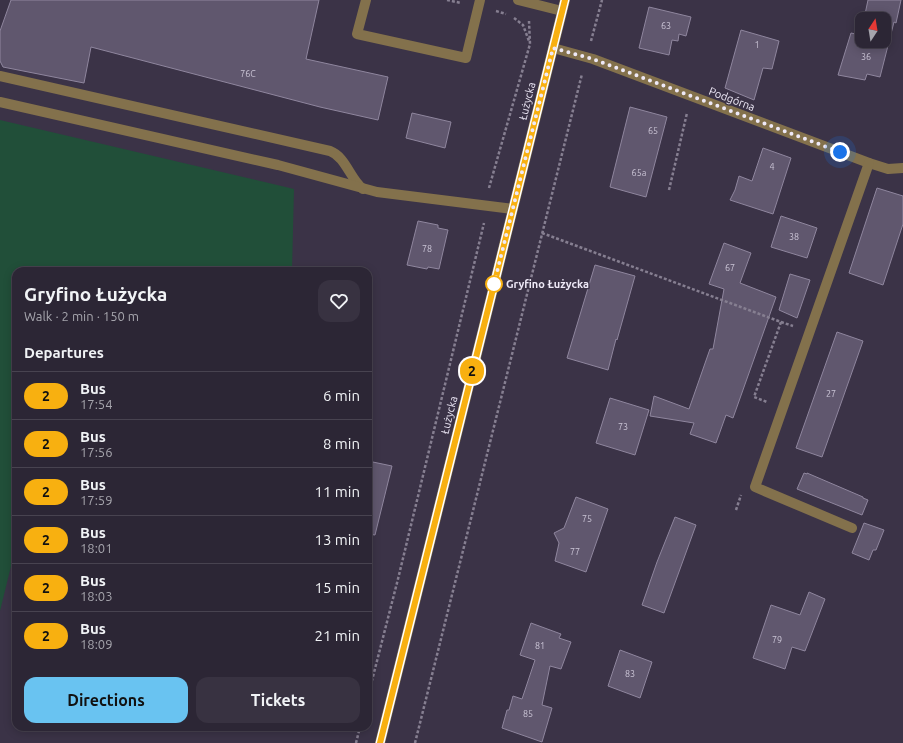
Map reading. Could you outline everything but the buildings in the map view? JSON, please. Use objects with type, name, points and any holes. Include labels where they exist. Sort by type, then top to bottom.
[{"type":"street","points":[[366,0],[357,34],[466,58],[480,0]]},
{"type":"street","points":[[518,0],[562,11]]},
{"type":"street","name":"Łużycka","points":[[380,743],[565,0]]},
{"type":"street","name":"Podgórna","points":[[553,48],[593,59],[869,163],[888,169],[903,168]]},
{"type":"street","points":[[0,76],[330,151],[336,154],[363,189]]},
{"type":"street","points":[[0,102],[278,165],[376,192],[512,209]]},
{"type":"street","points":[[852,528],[755,487],[869,163]]},
{"type":"path","points":[[372,680],[488,206],[489,189],[530,44],[530,3]]},
{"type":"path","points":[[415,743],[583,71]]},
{"type":"path","points":[[542,233],[780,322],[754,397],[783,408]]},
{"type":"path","points":[[356,743],[359,731]]},
{"type":"green space","points":[[0,120],[294,189],[292,267],[12,267],[12,562],[0,611]]},
{"type":"bus line","name":"2","points":[[380,743],[565,0]]},
{"type":"place","name":"Gryfino Łużycka","points":[[494,284]]},
{"type":"route","points":[[494,284],[553,48],[593,59],[840,152]]}]
